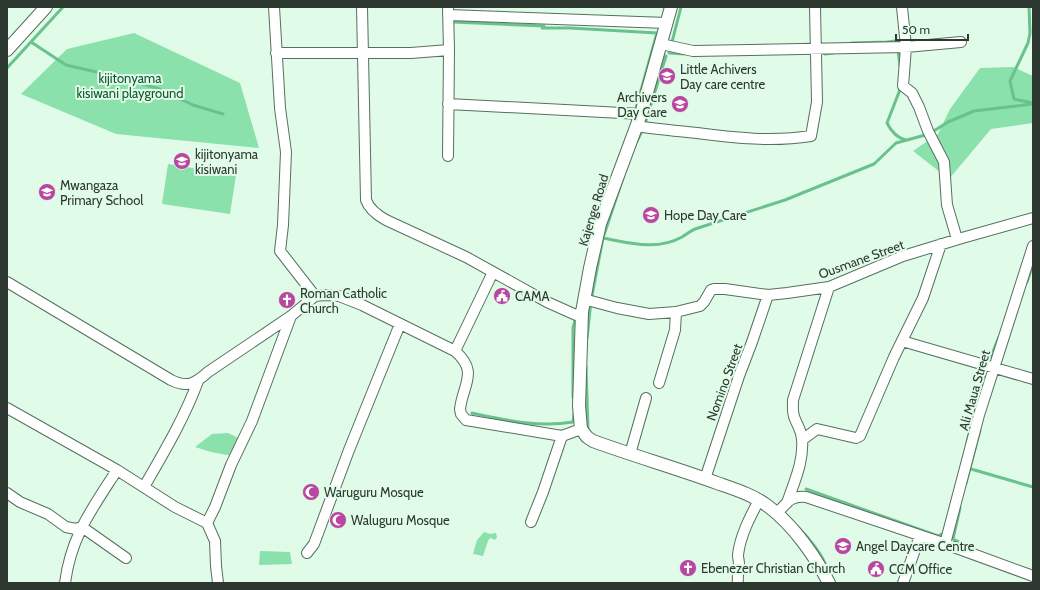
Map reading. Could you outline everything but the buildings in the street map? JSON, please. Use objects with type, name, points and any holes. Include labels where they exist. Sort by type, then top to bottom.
[{"type":"street","points":[[7,50],[46,7]]},
{"type":"street","points":[[274,7],[280,108],[286,152],[283,225],[280,251],[315,296]]},
{"type":"street","name":"Ousmane Street","points":[[362,7],[367,204],[378,215],[386,220],[466,257],[546,302],[576,314],[591,301],[649,314],[676,312],[700,306],[711,290],[714,289],[725,289],[768,295],[830,287],[903,256],[1033,218]]},
{"type":"street","name":"Kajenge Road","points":[[581,429],[579,406],[584,306],[600,224],[641,114],[671,7]]},
{"type":"street","points":[[636,126],[726,137],[794,139],[811,136],[817,102],[815,7]]},
{"type":"street","points":[[902,7],[906,46],[903,86],[912,93],[944,162],[947,206],[957,239]]},
{"type":"street","points":[[448,156],[448,11],[667,23]]},
{"type":"street","points":[[661,44],[693,51],[906,46],[961,42]]},
{"type":"street","points":[[276,53],[411,53],[449,50]]},
{"type":"street","points":[[448,104],[641,114]]},
{"type":"street","points":[[802,440],[817,429],[856,438],[860,436],[902,340],[923,298],[931,278],[941,244]]},
{"type":"street","name":"Ali Maua Street","points":[[945,544],[973,438],[1033,246]]},
{"type":"street","points":[[455,351],[493,272]]},
{"type":"street","points":[[7,282],[171,380],[184,384],[191,384],[198,381],[208,372],[291,316],[315,296],[339,296],[352,300],[455,351],[465,360],[468,367],[468,374],[460,409],[461,414],[466,420],[562,436],[581,429],[587,437],[593,441],[705,479],[759,500],[777,513],[795,531],[822,570],[829,583]]},
{"type":"street","points":[[787,503],[801,463],[802,440],[800,426],[795,419],[793,400],[830,287]]},
{"type":"street","name":"Nomino Street","points":[[705,479],[768,295]]},
{"type":"street","points":[[659,383],[675,330],[676,312]]},
{"type":"street","points":[[208,523],[231,465],[252,422],[291,316]]},
{"type":"street","points":[[307,552],[314,544],[349,450],[400,324]]},
{"type":"street","points":[[902,340],[1033,379]]},
{"type":"street","points":[[144,487],[181,422],[190,404],[198,381]]},
{"type":"street","points":[[630,454],[646,398]]},
{"type":"street","points":[[7,420],[10,409],[117,470],[175,507],[208,523],[215,541],[218,583]]},
{"type":"street","points":[[531,522],[562,436]]},
{"type":"street","points":[[65,583],[74,542],[91,510],[117,470]]},
{"type":"street","points":[[7,494],[20,502],[48,514],[66,527],[76,529],[82,527]]},
{"type":"street","points":[[777,513],[792,498],[798,496],[806,497],[945,544],[1033,576]]},
{"type":"street","points":[[738,583],[739,548],[742,536],[759,500]]},
{"type":"street","points":[[82,527],[126,558]]},
{"type":"street","points":[[903,583],[920,536]]},
{"type":"green space","name":"kijitonyama kisiwani playground","points":[[134,33],[240,83],[259,148],[116,134],[21,94],[67,49]]},
{"type":"green space","points":[[1013,67],[1033,76],[1033,123],[991,129],[949,179],[913,151],[938,134],[950,109],[980,68]]},
{"type":"green space","points":[[168,164],[236,175],[230,214],[162,204]]},
{"type":"green space","points":[[228,433],[241,439],[233,456],[195,447],[212,434]]},
{"type":"green space","points":[[484,532],[490,534],[496,533],[497,537],[495,540],[490,538],[483,556],[473,554],[477,540]]},
{"type":"green space","points":[[260,551],[290,552],[292,564],[259,565]]},
{"type":"waterway","points":[[7,68],[63,7]]},
{"type":"waterway","points":[[672,42],[681,7]]},
{"type":"waterway","points":[[1029,7],[1030,33],[1028,43],[1010,81],[1014,99],[1033,103]]},
{"type":"waterway","points":[[450,20],[453,22],[544,26]]},
{"type":"waterway","points":[[542,28],[570,28],[657,33],[635,112]]},
{"type":"waterway","points":[[851,43],[903,40]]},
{"type":"waterway","points":[[31,42],[66,65],[127,79],[159,89],[193,105],[223,114]]},
{"type":"waterway","points":[[898,50],[900,66]]},
{"type":"waterway","points":[[669,53],[684,54]]},
{"type":"waterway","points":[[825,54],[833,53]]},
{"type":"waterway","points":[[637,141],[644,127],[666,56]]},
{"type":"waterway","points":[[901,87],[887,123],[895,134],[906,140]]},
{"type":"waterway","points":[[623,178],[603,238],[643,245],[663,244],[682,237],[695,229],[785,200],[874,164],[896,143],[929,134],[948,122],[974,111],[1033,104]]},
{"type":"waterway","points":[[587,338],[591,301],[603,238]]},
{"type":"waterway","points":[[1027,282],[1033,264]]},
{"type":"waterway","points":[[573,397],[573,328],[576,317]]},
{"type":"waterway","points":[[967,442],[987,366],[999,337]]},
{"type":"waterway","points":[[586,366],[588,430]]},
{"type":"waterway","points":[[472,413],[535,424],[560,424],[573,422],[574,413]]},
{"type":"waterway","points":[[966,483],[980,430]]},
{"type":"waterway","points":[[971,469],[1033,487]]},
{"type":"waterway","points":[[806,489],[938,536],[944,533]]},
{"type":"waterway","points":[[960,508],[953,539],[969,547]]},
{"type":"waterway","points":[[798,527],[819,552],[827,569]]},
{"type":"place","name":"Little Achivers Day care centre","points":[[667,76]]},
{"type":"place","name":"Archivers Day Care","points":[[680,104]]},
{"type":"place","name":"kijitonyama kisiwani","points":[[182,161]]},
{"type":"place","name":"Mwangaza Primary School","points":[[47,192]]},
{"type":"place","name":"Hope Day Care","points":[[651,215]]},
{"type":"place","name":"CAMA","points":[[502,296]]},
{"type":"place","name":"Roman Catholic Church","points":[[287,300]]},
{"type":"place","name":"Waruguru Mosque","points":[[311,492]]},
{"type":"place","name":"Waluguru Mosque","points":[[338,520]]},
{"type":"place","name":"Angel Daycare Centre","points":[[843,546]]},
{"type":"place","name":"Ebenezer Christian Church","points":[[688,568]]},
{"type":"place","name":"CCM Office","points":[[876,569]]}]
